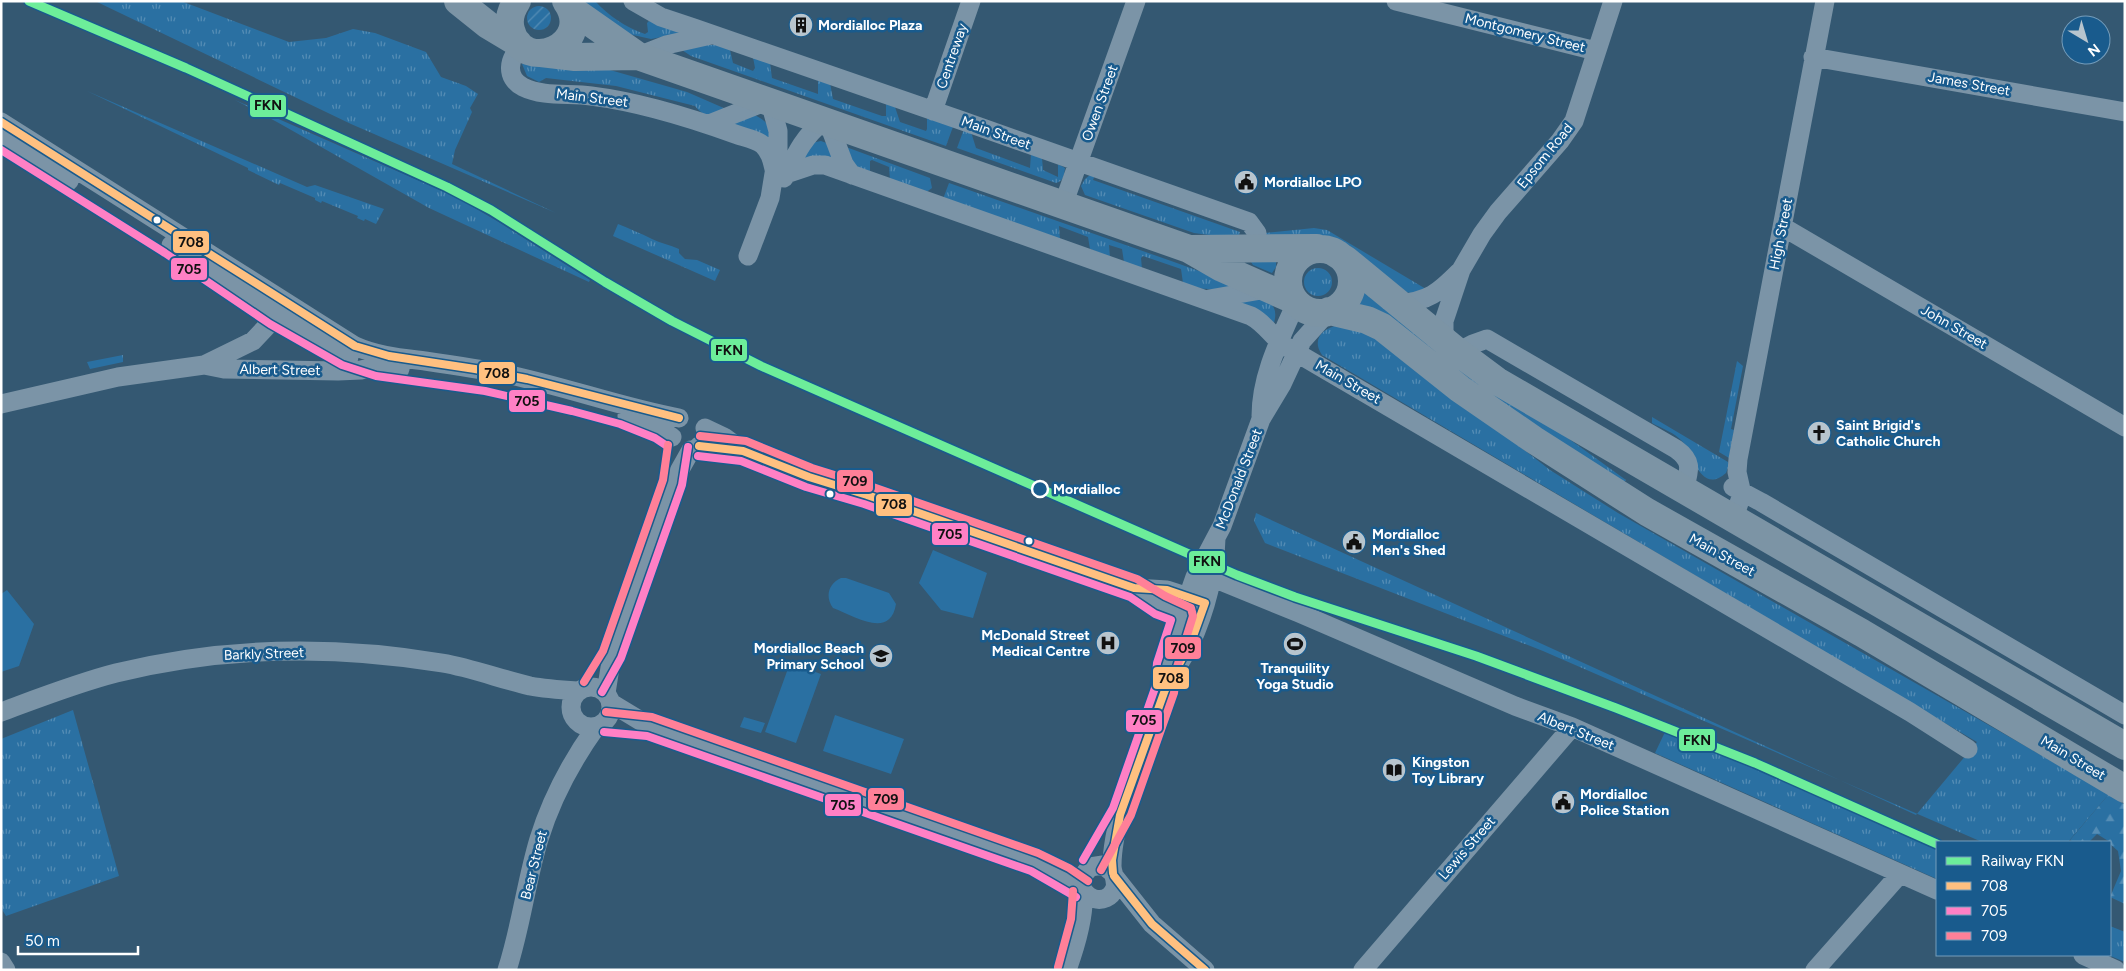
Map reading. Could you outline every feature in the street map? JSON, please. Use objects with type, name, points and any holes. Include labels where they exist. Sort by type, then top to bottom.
[{"type":"highway","points":[[458,1],[488,24],[527,48],[575,57],[638,56]]},
{"type":"highway","points":[[517,1],[511,13],[510,24],[512,34],[527,48],[556,49],[568,39],[573,25],[568,5]]},
{"type":"highway","points":[[568,5],[638,56],[1189,249],[1222,268],[1295,302]]},
{"type":"highway","points":[[1189,249],[1330,251],[1343,259],[1348,267],[1351,276],[1351,286],[1342,304],[1328,312]]},
{"type":"highway","points":[[1295,302],[1288,286],[1288,275],[1292,265],[1304,254],[1314,250],[1330,251],[1346,260],[1489,376],[1684,490],[1729,500],[1986,665],[2125,746]]},
{"type":"highway","name":"Main Street","points":[[1295,302],[1308,311],[1328,312],[1367,320],[1382,327],[1415,351],[1460,389],[1534,440],[1647,512],[1862,633],[2125,789]]},
{"type":"highway","points":[[1705,545],[1729,500]]},
{"type":"highway","points":[[1969,696],[1986,665]]},
{"type":"street","name":"Main Street","points":[[634,1],[661,17],[1248,222],[1253,225],[1257,233],[1256,250]]},
{"type":"street","name":"Centreway","points":[[933,111],[971,1]]},
{"type":"street","name":"Owen Street","points":[[1063,205],[1136,1]]},
{"type":"street","name":"Montgomery Street","points":[[1396,1],[1596,51]]},
{"type":"street","name":"Epsom Road","points":[[1451,347],[1444,321],[1461,270],[1482,234],[1498,212],[1560,141],[1574,121],[1613,1]]},
{"type":"street","name":"High Street","points":[[1729,500],[1783,228],[1824,1]]},
{"type":"street","points":[[638,56],[666,45],[714,35]]},
{"type":"street","name":"Main Street","points":[[527,48],[512,56],[511,71],[516,81],[524,88],[543,92],[622,100],[709,124],[759,143],[770,154],[780,171]]},
{"type":"street","name":"James Street","points":[[1813,57],[2125,112]]},
{"type":"street","points":[[709,124],[768,102],[779,136],[780,171]]},
{"type":"street","points":[[748,256],[780,171],[810,132],[826,121],[844,164],[852,175]]},
{"type":"street","points":[[1,122],[282,310],[346,356],[381,361]]},
{"type":"street","points":[[1,138],[170,245],[282,310]]},
{"type":"street","points":[[780,171],[821,164],[1258,320],[1268,328],[1279,342]]},
{"type":"street","name":"John Street","points":[[1783,228],[2125,427]]},
{"type":"street","name":"Epsom Road","points":[[1398,304],[1422,301],[1433,296],[1461,270]]},
{"type":"street","points":[[1205,300],[1266,289]]},
{"type":"street","name":"McDonald Street","points":[[1261,419],[1264,386],[1295,302]]},
{"type":"street","points":[[204,365],[253,341],[282,310]]},
{"type":"street","name":"McDonald Street","points":[[1114,875],[1112,860],[1120,815],[1165,690],[1191,642],[1194,608],[1206,554],[1216,538],[1261,419],[1282,384],[1296,352],[1308,333],[1328,312]]},
{"type":"street","name":"Main Street","points":[[1279,342],[1910,712],[1968,750]]},
{"type":"street","name":"Albert Street","points":[[381,361],[566,399],[623,415],[659,429],[685,445],[743,451],[809,476],[1134,588],[1160,605],[1194,608]]},
{"type":"street","name":"Albert Street","points":[[1,404],[118,378],[204,365],[224,369],[338,371],[361,370],[381,361],[452,365],[523,378],[579,391],[636,409],[679,418]]},
{"type":"street","points":[[684,416],[694,417],[703,423],[705,438],[685,445],[672,427],[679,418],[684,416]]},
{"type":"street","name":"Albert Street","points":[[705,428],[724,437],[743,451]]},
{"type":"street","points":[[597,694],[685,445]]},
{"type":"street","points":[[1729,500],[2125,715]]},
{"type":"street","name":"McDonald Street","points":[[1194,608],[1212,580],[1216,560],[1216,538]]},
{"type":"street","name":"Albert Street","points":[[1212,580],[1218,580],[1299,613],[1515,706],[1572,727],[1936,890]]},
{"type":"street","name":"Barkly Street","points":[[1,712],[41,697],[115,674],[152,665],[224,654],[354,653],[444,663],[530,686],[597,694],[649,726],[1035,862],[1064,877],[1083,890]]},
{"type":"street","name":"Barkly Street","points":[[530,686],[588,720],[649,726]]},
{"type":"street","points":[[597,694],[611,710],[588,720],[574,696],[597,694]]},
{"type":"street","name":"Bear Street","points":[[507,970],[521,922],[539,839],[588,720]]},
{"type":"street","name":"Lewis Street","points":[[1363,970],[1572,727]]},
{"type":"street","name":"McDonald Street","points":[[1091,866],[1120,815]]},
{"type":"street","name":"Barkly Street","points":[[1035,862],[1091,866]]},
{"type":"street","points":[[1070,962],[1083,890],[1082,874],[1091,866],[1103,865],[1114,875],[1152,924]]},
{"type":"street","points":[[1815,970],[1900,874]]},
{"type":"street","points":[[1070,962],[1102,899],[1114,890],[1114,875]]},
{"type":"street","points":[[1083,890],[1093,899],[1102,899],[1124,908],[1152,924],[1206,970]]},
{"type":"street","points":[[2084,956],[2116,970]]},
{"type":"street","points":[[1,962],[6,970]]},
{"type":"green space","points":[[95,1],[181,1],[289,42],[326,38],[353,29],[375,33],[426,52],[441,77],[466,86],[478,94],[470,108],[472,112],[455,150],[452,164],[556,213],[351,124]]},
{"type":"green space","points":[[583,1],[595,1],[618,21],[645,34],[648,32],[647,23],[649,21],[683,33],[651,39],[633,35],[608,26]]},
{"type":"green space","points":[[539,6],[548,9],[551,18],[548,27],[539,30],[530,27],[527,18],[530,9]]},
{"type":"green space","points":[[702,45],[717,45],[730,50],[733,63],[753,71],[755,68],[753,57],[770,63],[772,78],[818,94],[818,81],[830,83],[833,99],[882,116],[886,116],[886,104],[895,107],[900,122],[926,131],[927,118],[954,124],[946,146],[691,56],[682,50]]},
{"type":"green space","points":[[522,64],[610,70],[687,92],[726,109],[709,115],[703,113],[695,106],[616,86],[546,78],[539,82],[527,76]]},
{"type":"green space","points":[[87,91],[307,187],[315,185],[384,209],[376,224],[365,219],[364,221],[357,218],[358,216],[322,201],[321,203],[315,200],[315,198],[280,183],[279,185],[248,170],[248,168]]},
{"type":"green space","points":[[235,100],[456,197],[590,280],[589,282],[429,208]]},
{"type":"green space","points":[[754,115],[769,126],[772,144],[732,126],[731,122]]},
{"type":"green space","points":[[964,129],[971,132],[976,148],[1030,168],[1031,154],[1042,158],[1043,170],[1058,177],[1058,164],[1065,168],[1061,181],[1056,183],[957,148]]},
{"type":"green space","points":[[821,141],[829,144],[835,158],[799,160],[811,143]]},
{"type":"green space","points":[[846,147],[930,178],[932,188],[925,193],[890,180],[889,167],[872,160],[870,161],[870,171],[856,168]]},
{"type":"green space","points":[[1090,175],[1095,175],[1093,180],[1240,232],[1238,239],[1194,233],[1085,195],[1081,186]]},
{"type":"green space","points":[[949,183],[1218,278],[1233,287],[1202,289],[1191,286],[1183,283],[1181,269],[1143,256],[1141,258],[1142,269],[1124,262],[1122,249],[1109,245],[1110,257],[1090,249],[1088,237],[1059,226],[1060,239],[943,199]]},
{"type":"green space","points":[[618,224],[679,249],[679,253],[685,259],[697,260],[720,270],[715,281],[613,236]]},
{"type":"green space","points":[[1314,228],[1327,230],[1426,289],[1411,293],[1405,292],[1334,240],[1320,237],[1266,236],[1265,233]]},
{"type":"green space","points":[[1276,261],[1276,267],[1272,273],[1253,265],[1251,262]]},
{"type":"green space","points":[[1318,268],[1328,272],[1332,282],[1328,292],[1318,296],[1308,292],[1304,282],[1308,272]]},
{"type":"green space","points":[[1364,291],[1626,480],[1623,483],[1355,307]]},
{"type":"green space","points":[[1264,299],[1274,309],[1274,323],[1235,302]]},
{"type":"green space","points":[[1339,325],[1381,339],[1550,470],[1618,513],[2109,794],[2069,841],[1980,841],[1917,814],[1977,742],[1322,355],[1318,339],[1320,335],[1333,326]]},
{"type":"green space","points":[[123,355],[123,362],[90,369],[87,362]]},
{"type":"green space","points":[[1737,361],[1743,366],[1731,429],[1734,430],[1729,458],[1719,452]]},
{"type":"green space","points":[[1652,417],[1728,462],[1729,465],[1726,473],[1717,479],[1710,479],[1704,476],[1698,470],[1682,441],[1672,433],[1652,423]]},
{"type":"green space","points":[[1256,513],[1840,780],[1543,651],[1265,543],[1254,521]]},
{"type":"green space","points":[[933,550],[987,573],[973,618],[941,610],[919,583]]},
{"type":"green space","points":[[841,578],[889,593],[896,604],[892,615],[887,621],[870,623],[833,608],[829,600],[829,591],[833,584]]},
{"type":"green space","points":[[7,590],[34,624],[19,666],[1,672],[1,594]]},
{"type":"green space","points":[[790,663],[821,674],[796,743],[765,732]]},
{"type":"green space","points":[[73,710],[119,876],[6,916],[1,908],[1,739]]},
{"type":"green space","points":[[835,715],[904,739],[891,774],[823,751]]},
{"type":"green space","points":[[744,717],[765,723],[761,733],[740,727]]},
{"type":"green space","points":[[1665,732],[1762,772],[1936,849],[1936,879],[1655,753]]},
{"type":"green space","points":[[1840,780],[1917,814],[1916,815]]},
{"type":"green space","points":[[2109,794],[2125,805],[2125,904],[2111,897],[2121,871],[2118,851],[2111,845],[2111,841],[2097,834],[2090,841],[2070,840]]},
{"type":"green space","points":[[2111,926],[2125,932],[2125,962],[2110,956]]},
{"type":"rail line","name":"FKN","points":[[29,1],[186,68],[447,187],[491,210],[605,282],[672,321],[761,366],[1237,575],[1295,597],[1476,656],[1616,708],[1755,763],[1936,844]]},
{"type":"transit line","name":"708","points":[[1,122],[355,346],[389,356],[527,379],[679,418]]},
{"type":"transit line","name":"705","points":[[1,150],[165,253],[270,324],[342,365],[376,376],[485,391],[572,411],[620,424],[655,438],[667,446]]},
{"type":"transit line","name":"709","points":[[700,436],[746,441],[812,468],[870,486],[1137,579],[1165,596],[1191,608],[1193,616],[1177,667],[1174,693],[1131,815],[1101,870]]},
{"type":"transit line","name":"709","points":[[584,682],[603,651],[663,480],[668,445]]},
{"type":"transit line","name":"708","points":[[699,446],[743,451],[809,477],[867,495],[1134,588],[1167,590],[1205,603],[1191,642],[1165,690],[1120,815],[1112,860],[1113,873]]},
{"type":"transit line","name":"705","points":[[602,692],[621,658],[682,485],[688,447]]},
{"type":"transit line","name":"705","points":[[698,456],[741,461],[806,487],[864,504],[1130,597],[1155,614],[1171,620],[1157,663],[1155,688],[1113,808],[1083,860]]},
{"type":"transit line","name":"709","points":[[606,712],[652,717],[1038,853],[1069,868],[1088,881]]},
{"type":"transit line","name":"705","points":[[604,732],[647,736],[1031,871],[1076,897]]},
{"type":"transit line","name":"708","points":[[1114,876],[1152,924],[1205,970]]},
{"type":"transit line","name":"709","points":[[1058,967],[1071,919],[1073,891]]},
{"type":"place","name":"Mordialloc Plaza","points":[[801,25]]},
{"type":"place","name":"Mordialloc LPO","points":[[1246,182]]},
{"type":"place","name":"Saint Brigid's Catholic Church","points":[[1819,433]]},
{"type":"place","name":"Mordialloc","points":[[1040,489]]},
{"type":"place","name":"Mordialloc Men's Shed","points":[[1354,542]]},
{"type":"place","name":"McDonald Street Medical Centre","points":[[1108,643]]},
{"type":"place","name":"Tranquility Yoga Studio","points":[[1295,644]]},
{"type":"place","name":"Mordialloc Beach Primary School","points":[[881,656]]},
{"type":"place","name":"Kingston Toy Library","points":[[1394,770]]},
{"type":"place","name":"Mordialloc Police Station","points":[[1563,802]]}]
